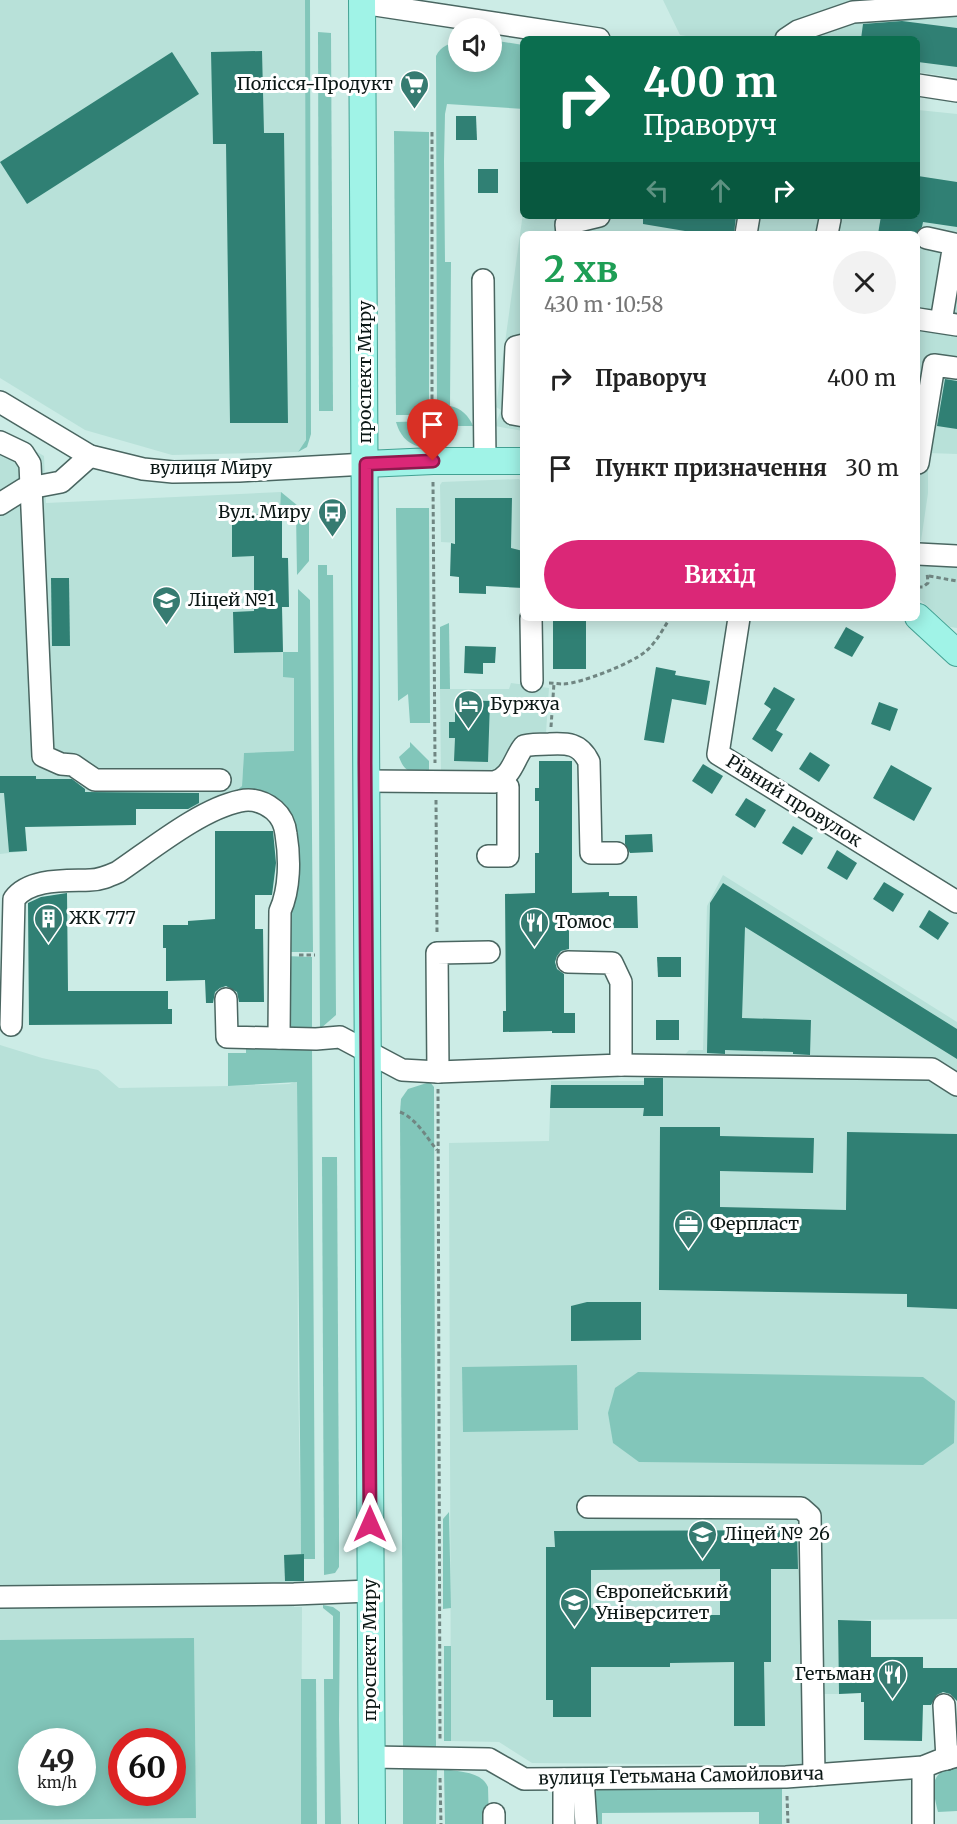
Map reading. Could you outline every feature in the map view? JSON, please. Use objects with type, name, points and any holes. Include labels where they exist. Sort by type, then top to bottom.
[{"type":"main road","name":"проспект Миру","points":[[362,1],[372,1824]]},
{"type":"main road","points":[[366,464],[520,461]]},
{"type":"main road","points":[[920,619],[957,653]]},
{"type":"street","points":[[362,1],[580,36]]},
{"type":"street","points":[[790,36],[798,31],[853,12],[957,5]]},
{"type":"street","points":[[920,85],[957,91]]},
{"type":"street","points":[[567,231],[566,224],[587,219]]},
{"type":"street","points":[[920,319],[949,324],[954,244],[927,238]]},
{"type":"street","points":[[483,280],[485,461]]},
{"type":"street","points":[[520,346],[516,347],[513,414],[520,416]]},
{"type":"street","points":[[920,441],[934,364],[957,368]]},
{"type":"street","name":"вулиця Миру","points":[[0,402],[90,456],[143,469],[172,472],[366,464]]},
{"type":"street","points":[[0,442],[23,453],[30,464],[43,756],[61,764],[73,765],[95,780],[220,780]]},
{"type":"street","points":[[0,504],[24,489],[61,482],[90,456]]},
{"type":"street","points":[[921,561],[957,556]]},
{"type":"street","points":[[531,621],[532,681]]},
{"type":"street","name":"Рівний провулок","points":[[739,621],[718,754],[957,902]]},
{"type":"street","points":[[365,781],[501,780],[506,776],[524,746],[573,744],[585,754],[589,762],[591,853],[617,853]]},
{"type":"street","points":[[488,856],[508,856],[508,788],[501,780]]},
{"type":"street","points":[[11,1025],[14,899],[18,893],[55,880],[92,880],[106,877],[118,872],[187,824],[240,801],[253,800],[263,802],[278,814],[283,821],[288,844],[286,897],[280,911],[279,1038]]},
{"type":"street","points":[[438,1072],[437,953],[489,952]]},
{"type":"street","points":[[568,963],[612,963],[621,982],[621,1065]]},
{"type":"street","points":[[226,999],[227,1037],[340,1037],[402,1071],[438,1072],[621,1065],[932,1070],[957,1085]]},
{"type":"street","points":[[588,1507],[801,1508],[810,1516],[814,1775]]},
{"type":"street","points":[[0,1597],[370,1591]]},
{"type":"street","points":[[944,1705],[952,1758]]},
{"type":"street","name":"вулиця Гетьмана Самойловича","points":[[371,1757],[489,1760],[524,1779],[786,1777],[923,1767],[952,1758]]},
{"type":"street","points":[[923,1767],[923,1824]]},
{"type":"street","points":[[564,1824],[573,1779]]},
{"type":"street","points":[[573,1779],[585,1824]]},
{"type":"path","points":[[432,132],[432,448]]},
{"type":"path","points":[[433,477],[437,953]]},
{"type":"path","points":[[920,586],[926,585],[929,576],[921,561]]},
{"type":"path","points":[[929,576],[957,581]]},
{"type":"path","points":[[550,744],[554,683],[564,684],[605,672],[630,661],[645,652],[668,621]]},
{"type":"path","points":[[438,1072],[440,1748]]},
{"type":"path","points":[[400,1112],[415,1123],[438,1151]]},
{"type":"path","points":[[440,1768],[441,1824]]},
{"type":"path","points":[[786,1777],[788,1824]]},
{"type":"shaded area","points":[[0,0],[305,0],[306,440],[298,452],[172,455],[85,430],[0,378]]},
{"type":"shaded area","points":[[305,0],[310,0],[311,434],[307,447],[298,452],[306,440]]},
{"type":"shaded area","points":[[663,0],[957,0],[957,78],[920,72],[920,36],[680,35]]},
{"type":"shaded area","points":[[318,32],[331,33],[333,411],[319,411]]},
{"type":"shaded area","points":[[502,42],[520,45],[520,109],[447,104],[445,114],[445,262],[451,262],[450,406],[464,413],[473,426],[442,426],[437,414],[436,56],[448,45],[448,72],[502,72]]},
{"type":"shaded area","points":[[920,110],[957,114],[957,454],[928,453],[928,493],[921,541],[920,231],[520,231],[522,219],[920,219]]},
{"type":"shaded area","points":[[394,131],[429,132],[429,415],[396,415]]},
{"type":"shaded area","points":[[520,235],[520,430],[495,426],[501,410],[496,407]]},
{"type":"shaded area","points":[[428,421],[429,448],[417,446],[408,441],[396,422]]},
{"type":"shaded area","name":"Ліцей №1","points":[[0,430],[44,456],[46,503],[281,492],[282,557],[288,558],[289,607],[282,607],[283,677],[294,677],[294,751],[244,753],[242,786],[235,792],[199,809],[136,809],[25,825],[27,851],[0,854]]},
{"type":"shaded area","points":[[519,479],[520,550],[493,545],[441,542],[440,485],[442,482]]},
{"type":"shaded area","points":[[281,492],[309,515],[309,561],[297,575],[296,513],[280,513]]},
{"type":"shaded area","points":[[396,508],[429,508],[430,723],[410,723],[408,694],[398,701]]},
{"type":"shaded area","points":[[957,563],[957,628],[950,627],[920,600],[920,564]]},
{"type":"shaded area","points":[[318,565],[327,565],[327,575],[333,575],[336,1015],[320,1029]]},
{"type":"shaded area","points":[[298,589],[310,600],[313,952],[288,952],[288,820],[235,792],[242,786],[244,753],[294,751],[294,678],[283,677],[283,652],[298,652]]},
{"type":"shaded area","points":[[449,623],[450,689],[440,689],[440,627]]},
{"type":"shaded area","points":[[511,683],[549,688],[546,733],[533,732],[516,736],[497,774],[441,775],[440,689],[509,689]]},
{"type":"shaded area","points":[[410,742],[429,761],[429,775],[410,771],[401,763],[399,757],[410,747]]},
{"type":"shaded area","points":[[723,875],[957,1022],[957,1619],[838,1620],[839,1694],[823,1694],[805,1765],[532,1763],[499,1742],[451,1741],[449,1143],[549,1141],[551,1081],[644,1081],[644,1072],[682,1058],[689,1050],[703,1050],[707,906]]},
{"type":"shaded area","points":[[285,956],[312,957],[312,1031],[296,1032],[288,1027]]},
{"type":"shaded area","points":[[0,1045],[42,1058],[98,1070],[119,1088],[289,1084],[297,1081],[298,1369],[301,1554],[304,1554],[304,1582],[294,1582],[294,1607],[302,1607],[301,1824],[0,1824]]},
{"type":"shaded area","points":[[246,1045],[312,1047],[315,1559],[304,1559],[304,1554],[301,1554],[297,1082],[228,1086],[228,1053],[246,1053]]},
{"type":"shaded area","points":[[430,1082],[434,1087],[436,1748],[403,1747],[400,1112],[401,1099],[408,1089]]},
{"type":"shaded area","points":[[322,1157],[337,1157],[339,1523],[339,1567],[335,1573],[324,1575]]},
{"type":"shaded area","points":[[577,1365],[578,1430],[463,1432],[462,1367]]},
{"type":"shaded area","points":[[638,1372],[923,1377],[955,1401],[954,1443],[923,1465],[639,1462],[613,1443],[608,1413],[615,1388]]},
{"type":"shaded area","points":[[449,1512],[451,1608],[443,1609],[443,1519]]},
{"type":"shaded area","points":[[323,1605],[333,1607],[340,1612],[341,1824],[325,1824],[324,1679],[333,1679],[333,1616],[323,1608]]},
{"type":"shaded area","points":[[194,1638],[196,1818],[0,1820],[0,1640]]},
{"type":"shaded area","points":[[444,1646],[451,1646],[451,1741],[444,1741]]},
{"type":"shaded area","points":[[301,1679],[316,1679],[317,1824],[301,1824]]},
{"type":"shaded area","points":[[957,1763],[957,1811],[938,1812],[934,1782],[941,1772]]},
{"type":"shaded area","points":[[403,1765],[437,1767],[436,1824],[403,1824]]},
{"type":"shaded area","points":[[444,1769],[469,1773],[485,1782],[488,1787],[489,1824],[445,1824]]},
{"type":"shaded area","points":[[782,1786],[782,1824],[759,1824],[759,1812],[602,1813],[602,1824],[589,1824],[592,1798],[594,1793],[602,1787]]},
{"type":"building","points":[[902,21],[957,28],[957,67],[920,62],[920,36],[861,36],[863,24]]},
{"type":"building","points":[[262,51],[264,133],[284,133],[288,423],[230,423],[226,144],[213,144],[211,52]]},
{"type":"building","points":[[172,52],[199,94],[27,204],[0,162]]},
{"type":"building","points":[[456,116],[476,116],[477,140],[456,140]]},
{"type":"building","points":[[478,169],[498,169],[498,193],[478,193]]},
{"type":"building","points":[[920,176],[957,182],[957,227],[923,222],[918,231],[878,231],[880,219],[920,219]]},
{"type":"building","points":[[643,219],[736,219],[734,231],[685,231],[643,224]]},
{"type":"building","points":[[945,379],[957,381],[957,429],[937,426]]},
{"type":"building","points":[[455,498],[512,498],[511,548],[520,550],[520,588],[486,586],[486,594],[459,593],[459,577],[450,576],[451,543],[455,544]]},
{"type":"building","name":"Ліцей №1","points":[[282,514],[282,558],[288,558],[289,607],[282,607],[283,652],[234,653],[233,612],[254,611],[254,556],[232,557],[232,515]]},
{"type":"building","points":[[51,578],[69,578],[70,646],[52,646]]},
{"type":"building","points":[[553,621],[586,621],[586,669],[553,669]]},
{"type":"building","points":[[846,627],[864,637],[852,657],[834,648]]},
{"type":"building","points":[[465,646],[496,647],[495,663],[483,663],[483,674],[464,673]]},
{"type":"building","points":[[656,667],[676,671],[675,675],[710,681],[706,705],[672,699],[664,743],[644,740]]},
{"type":"building","points":[[774,687],[795,699],[776,730],[783,734],[772,752],[752,739],[771,709],[764,704]]},
{"type":"building","name":"Буржуа","points":[[455,700],[490,701],[488,762],[454,761],[455,738],[449,738],[449,722],[455,722]]},
{"type":"building","points":[[879,702],[898,709],[890,731],[871,724]]},
{"type":"building","points":[[810,752],[830,765],[819,782],[799,769]]},
{"type":"building","points":[[539,761],[572,761],[572,893],[609,892],[609,896],[637,896],[638,928],[569,928],[569,949],[561,951],[555,962],[557,969],[564,974],[564,1013],[575,1013],[575,1033],[503,1032],[503,1011],[506,1011],[505,894],[535,893],[535,853],[539,853],[539,801],[535,801],[535,788],[539,788]]},
{"type":"building","points":[[703,764],[723,776],[712,794],[692,781]]},
{"type":"building","points":[[891,765],[932,788],[914,821],[873,798]]},
{"type":"building","points":[[0,776],[72,779],[85,789],[85,792],[199,793],[199,803],[188,809],[136,809],[136,825],[25,827],[27,851],[9,852],[4,793],[0,793]]},
{"type":"building","points":[[746,798],[766,810],[755,828],[735,815]]},
{"type":"building","points":[[793,826],[813,838],[802,855],[782,843]]},
{"type":"building","points":[[215,831],[273,831],[276,863],[272,895],[255,895],[255,929],[263,929],[264,1002],[239,1002],[237,992],[226,986],[215,992],[213,1003],[206,1003],[205,980],[166,981],[163,925],[188,925],[188,921],[215,919]]},
{"type":"building","points":[[652,834],[653,852],[630,853],[625,844],[625,835]]},
{"type":"building","points":[[837,850],[857,863],[847,880],[827,868]]},
{"type":"building","points":[[884,882],[904,894],[893,912],[873,899]]},
{"type":"building","points":[[723,883],[957,1029],[957,1059],[745,927],[742,1018],[811,1020],[810,1055],[793,1054],[793,1052],[725,1050],[725,1054],[707,1053],[710,903]]},
{"type":"building","name":"ЖК 777","points":[[67,893],[68,991],[168,991],[168,1009],[172,1009],[172,1024],[29,1025],[28,903],[41,897]]},
{"type":"building","points":[[929,910],[949,923],[938,940],[919,927]]},
{"type":"building","points":[[657,957],[681,957],[681,977],[658,977]]},
{"type":"building","points":[[656,1020],[679,1020],[679,1040],[656,1040]]},
{"type":"building","points":[[644,1078],[663,1078],[663,1116],[643,1116],[644,1108],[550,1108],[551,1085],[644,1085]]},
{"type":"building","points":[[660,1127],[720,1127],[720,1136],[814,1138],[813,1173],[720,1171],[720,1207],[846,1210],[847,1132],[957,1134],[957,1309],[907,1307],[907,1294],[659,1290]]},
{"type":"building","points":[[587,1302],[641,1302],[641,1340],[571,1341],[571,1306]]},
{"type":"building","points":[[797,1530],[798,1569],[771,1569],[771,1662],[764,1662],[765,1726],[734,1726],[734,1662],[670,1663],[670,1667],[591,1667],[591,1717],[553,1717],[553,1700],[546,1700],[546,1547],[555,1547],[554,1531]],"holes":[[[720,1569],[720,1615],[669,1615],[669,1608],[591,1608],[591,1570]]]},
{"type":"building","points":[[304,1554],[304,1581],[285,1581],[284,1555]]},
{"type":"building","points":[[838,1620],[871,1621],[871,1657],[923,1657],[923,1668],[957,1668],[957,1701],[950,1694],[943,1692],[937,1695],[931,1705],[923,1705],[922,1741],[864,1740],[864,1702],[861,1702],[861,1693],[839,1694]]},
{"type":"place","name":"Полісся-Продукт","points":[[414,110]]},
{"type":"place","name":"Вул. Миру","points":[[332,538]]},
{"type":"place","name":"Ліцей №1","points":[[167,626]]},
{"type":"place","name":"Буржуа","points":[[469,730]]},
{"type":"place","name":"ЖК 777","points":[[48,944]]},
{"type":"place","name":"Томос","points":[[534,948]]},
{"type":"place","name":"Ферпласт","points":[[689,1250]]},
{"type":"place","name":"Ліцей № 26","points":[[703,1560]]},
{"type":"place","name":"Європейський Університет","points":[[575,1628]]},
{"type":"place","name":"Гетьман","points":[[893,1700]]},
{"type":"route","points":[[370,1524],[365,763],[366,464],[433,461]]}]
